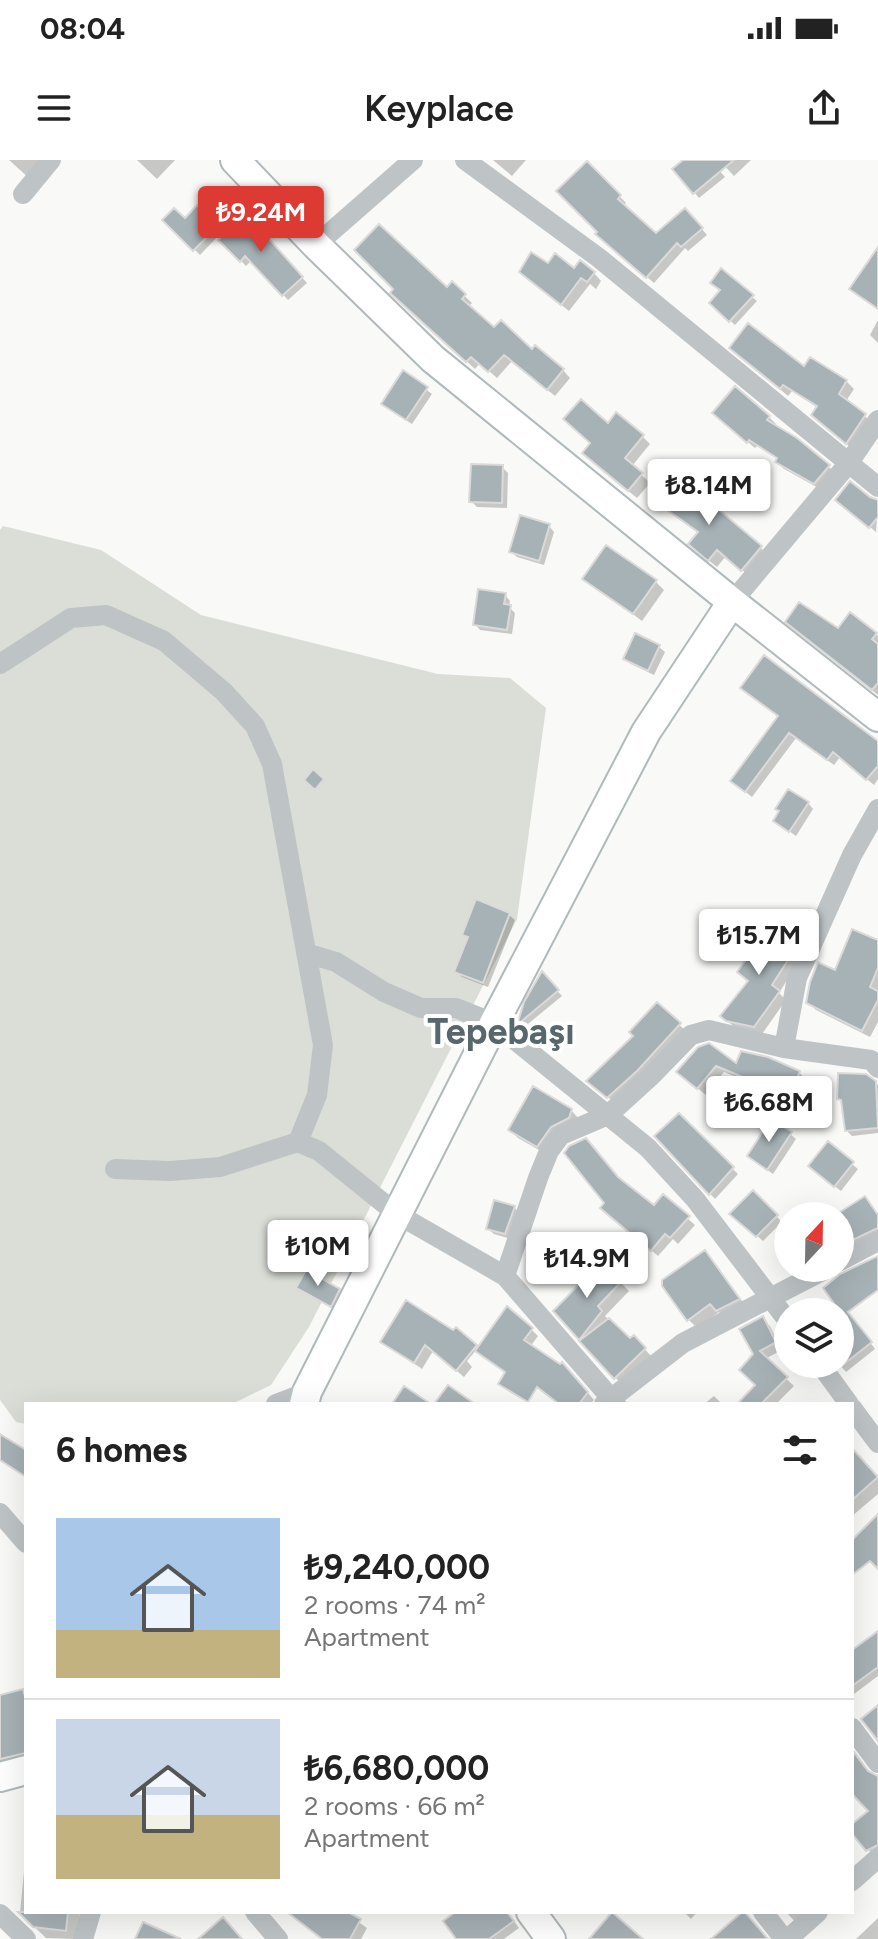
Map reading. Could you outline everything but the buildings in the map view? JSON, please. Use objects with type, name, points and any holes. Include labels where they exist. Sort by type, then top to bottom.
[{"type":"street","points":[[23,194],[51,160]]},
{"type":"street","points":[[235,160],[316,245],[433,359],[878,717]]},
{"type":"street","points":[[316,245],[413,160]]},
{"type":"street","points":[[465,160],[599,258],[878,487]]},
{"type":"street","points":[[286,1402],[306,1398],[494,1023],[646,732],[732,602],[848,464],[878,420]]},
{"type":"street","points":[[0,664],[71,618],[106,615],[164,641],[224,692],[255,726],[272,764],[323,1045],[317,1095],[298,1142]]},
{"type":"street","points":[[784,1048],[797,978],[852,855],[878,809]]},
{"type":"street","points":[[306,953],[336,962],[384,992],[421,1008],[456,1008],[494,1023],[648,1148],[695,1199],[774,1302]]},
{"type":"street","points":[[505,1276],[549,1151],[561,1135],[608,1115],[691,1035],[709,1030],[784,1048],[871,1060],[878,1068]]},
{"type":"street","points":[[115,1169],[170,1171],[220,1167],[298,1142],[319,1151],[397,1214],[505,1276],[610,1402],[683,1343],[800,1282]]},
{"type":"street","points":[[854,1254],[878,1241]]},
{"type":"street","points":[[830,1378],[848,1402]]},
{"type":"street","points":[[854,1410],[878,1443]]},
{"type":"street","points":[[0,1513],[24,1541]]},
{"type":"street","points":[[854,1731],[878,1763]]},
{"type":"street","points":[[0,1777],[24,1771]]},
{"type":"street","points":[[854,1879],[878,1858]]},
{"type":"street","points":[[0,1914],[26,1939]]},
{"type":"street","points":[[83,1939],[90,1914]]},
{"type":"street","points":[[257,1914],[278,1939]]},
{"type":"street","points":[[532,1914],[551,1939]]},
{"type":"street","points":[[765,1914],[786,1939],[816,1914]]},
{"type":"shaded area","points":[[3,526],[101,550],[201,615],[438,674],[510,678],[546,708],[517,919],[309,1327],[271,1385],[236,1402],[24,1402],[24,1424],[16,1422],[0,1400],[0,530]]},
{"type":"district","name":"Tepebaşı","points":[[501,1031]]}]
